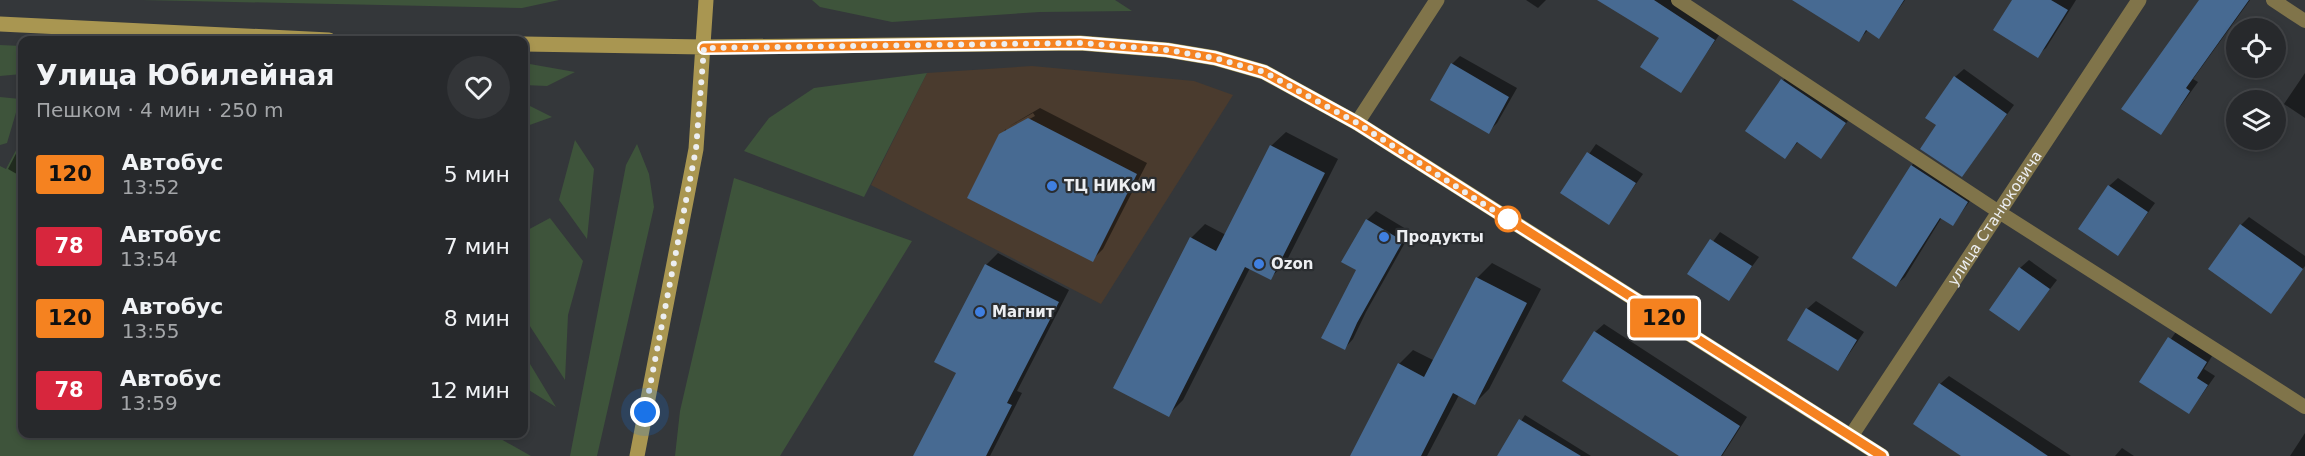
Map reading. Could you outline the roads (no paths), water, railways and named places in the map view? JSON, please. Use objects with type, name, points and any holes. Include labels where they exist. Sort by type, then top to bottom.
[{"type":"main road","points":[[637,456],[696,149],[706,0]]},
{"type":"main road","points":[[0,24],[247,36]]},
{"type":"main road","points":[[528,44],[704,48],[1080,43],[1167,50],[1215,58],[1264,72],[1357,123],[1882,456]]},
{"type":"street","points":[[1357,123],[1437,0]]},
{"type":"street","name":"улица Станюковича","points":[[1851,436],[2139,0]]},
{"type":"lane","points":[[1678,0],[1999,212],[2305,407]]},
{"type":"lane","points":[[2273,0],[2305,21]]},
{"type":"place","name":"ТЦ НИКоМ","points":[[1052,186]]},
{"type":"place","name":"Продукты","points":[[1384,237]]},
{"type":"place","name":"Ozon","points":[[1259,264]]},
{"type":"place","name":"Магнит","points":[[980,312]]}]
